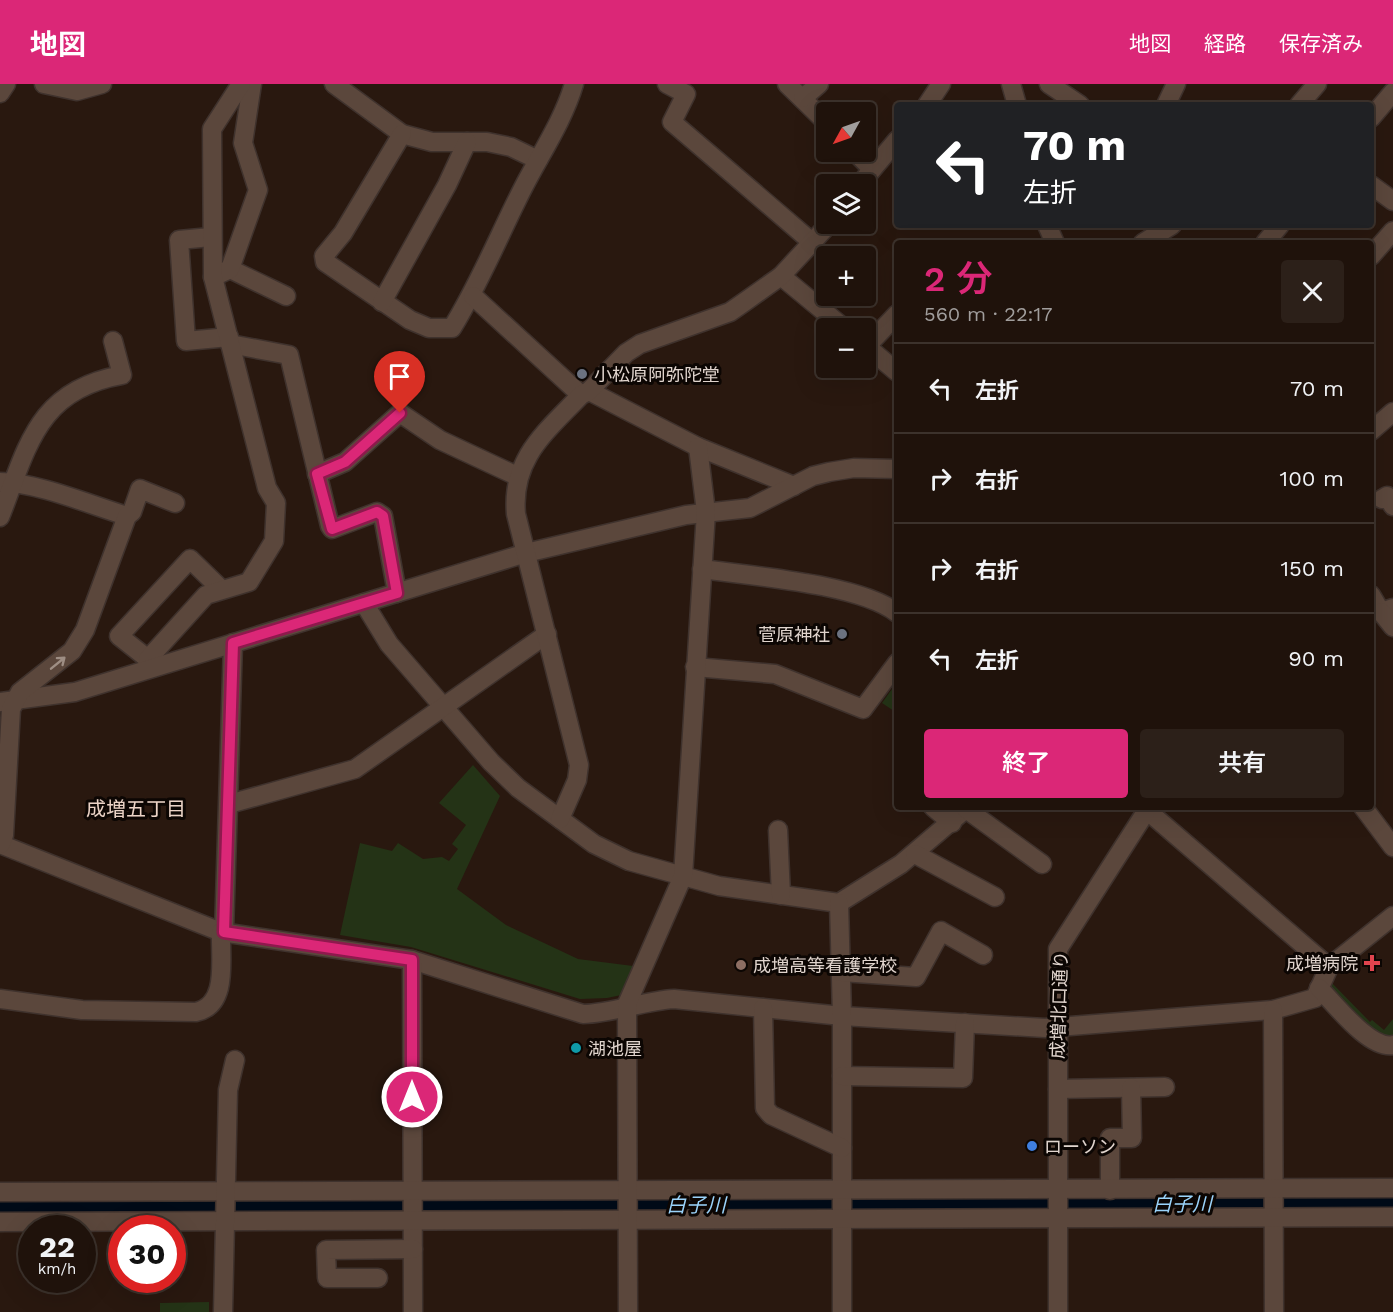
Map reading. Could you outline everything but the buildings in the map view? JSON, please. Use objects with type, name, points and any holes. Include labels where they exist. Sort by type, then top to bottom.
[{"type":"street","points":[[0,93],[6,84]]},
{"type":"street","points":[[44,84],[77,91],[102,84]]},
{"type":"street","points":[[149,663],[206,595],[249,582],[274,541],[276,503],[267,488],[213,278],[212,129],[241,84]]},
{"type":"street","points":[[213,278],[230,269],[258,190],[243,143],[252,84]]},
{"type":"street","points":[[334,84],[402,134],[432,142],[467,142],[512,147],[538,160]]},
{"type":"street","points":[[402,134],[343,233],[324,256],[325,262],[410,320],[429,328],[452,328],[473,296],[538,160],[567,108],[574,84]]},
{"type":"street","points":[[667,84],[686,94],[672,122],[813,243]]},
{"type":"street","points":[[787,84],[816,112]]},
{"type":"street","points":[[803,98],[819,84]]},
{"type":"street","points":[[929,102],[941,84]]},
{"type":"street","points":[[1011,84],[1016,102]]},
{"type":"street","points":[[1050,84],[1076,102]]},
{"type":"street","points":[[1167,102],[1176,84]]},
{"type":"street","points":[[1302,102],[1317,84]]},
{"type":"street","points":[[1374,114],[1393,92]]},
{"type":"street","points":[[382,302],[447,185],[467,142]]},
{"type":"street","points":[[868,174],[894,143]]},
{"type":"street","points":[[865,162],[872,169]]},
{"type":"street","points":[[1374,187],[1393,201]]},
{"type":"street","points":[[1148,240],[1167,228]]},
{"type":"street","points":[[1268,240],[1278,228]]},
{"type":"street","points":[[1374,253],[1393,231]]},
{"type":"street","points":[[560,819],[577,780],[579,765],[516,514],[514,493],[525,458],[540,438],[626,353],[640,345],[730,312],[781,276],[821,234]]},
{"type":"street","points":[[211,237],[179,240],[186,341],[230,340],[289,355],[332,529],[377,512],[383,516],[397,593]]},
{"type":"street","points":[[230,269],[286,296]]},
{"type":"street","points":[[781,276],[832,318]]},
{"type":"street","points":[[473,296],[585,393],[698,447],[794,486]]},
{"type":"street","points":[[876,336],[894,317]]},
{"type":"street","points":[[0,517],[7,482],[42,419],[68,394],[96,380],[122,375],[113,341]]},
{"type":"street","points":[[876,354],[894,369]]},
{"type":"street","points":[[1374,428],[1393,412]]},
{"type":"street","points":[[317,474],[345,462],[400,413],[440,440],[518,477]]},
{"type":"street","points":[[628,1312],[627,1007],[683,876],[706,512],[698,447]]},
{"type":"street","points":[[7,701],[75,692],[149,663],[233,643],[526,554],[706,512],[750,508],[813,476],[854,468],[894,469]]},
{"type":"street","points":[[7,482],[127,516]]},
{"type":"street","points":[[7,701],[72,651],[85,630],[127,516],[132,513],[140,489],[175,503]]},
{"type":"street","points":[[149,663],[119,636],[189,559],[221,589]]},
{"type":"street","points":[[702,569],[843,590],[866,597],[894,611]]},
{"type":"street","points":[[1374,598],[1387,610],[1393,627]]},
{"type":"street","points":[[364,603],[389,644],[491,762],[594,844],[620,856],[719,886],[839,903],[915,854],[965,810]]},
{"type":"street","points":[[230,804],[355,769],[547,634]]},
{"type":"street","points":[[0,999],[82,1010],[196,1012],[206,1010],[218,994],[230,804],[233,643]]},
{"type":"street","points":[[695,667],[774,674],[863,709],[894,667]]},
{"type":"street","points":[[7,701],[11,709],[4,835],[0,844],[222,932],[412,960],[583,1014],[603,1013],[652,1000],[674,999],[842,1016],[1057,1027],[1273,1010],[1315,998],[1329,967],[1393,916]]},
{"type":"street","points":[[937,810],[952,823]]},
{"type":"street","points":[[970,810],[1042,864]]},
{"type":"street","name":"成増北口通り","points":[[1058,1312],[1058,949],[1145,810]]},
{"type":"street","points":[[1148,810],[1329,967]]},
{"type":"street","points":[[1365,810],[1393,847]]},
{"type":"street","points":[[778,830],[781,895]]},
{"type":"street","points":[[915,854],[995,897]]},
{"type":"street","points":[[839,903],[842,1016],[842,1312]]},
{"type":"street","points":[[841,972],[916,977],[941,931],[983,955]]},
{"type":"street","points":[[412,960],[413,1312]]},
{"type":"street","points":[[1319,988],[1364,1034],[1378,1043],[1386,1046],[1393,1045]]},
{"type":"street","points":[[763,1008],[765,1108],[771,1115],[842,1148]]},
{"type":"street","points":[[1273,1010],[1274,1312]]},
{"type":"street","points":[[842,1076],[963,1078],[965,1023]]},
{"type":"street","points":[[223,1312],[228,1090],[235,1060]]},
{"type":"street","points":[[1058,1089],[1165,1087]]},
{"type":"street","points":[[1110,1190],[1110,1138],[1132,1138],[1131,1088]]},
{"type":"street","points":[[0,1192],[1058,1192],[1393,1188]]},
{"type":"street","points":[[0,1222],[1274,1215],[1393,1217]]},
{"type":"street","points":[[378,1278],[327,1278],[326,1250],[413,1249]]},
{"type":"green space","points":[[894,686],[894,711],[882,703]]},
{"type":"green space","points":[[473,765],[500,796],[457,889],[506,925],[578,959],[633,966],[626,994],[607,998],[580,999],[411,947],[340,935],[360,843],[392,851],[398,843],[423,859],[442,857],[449,861],[458,849],[452,844],[466,825],[439,803]]},
{"type":"green space","points":[[1329,980],[1370,1022],[1372,1020],[1384,1030],[1393,1019],[1393,1039],[1383,1040],[1326,989]]},
{"type":"green space","points":[[209,1302],[209,1312],[160,1312],[160,1303]]},
{"type":"water","name":"白子川","points":[[1393,1194],[1393,1212],[186,1217],[186,1215],[108,1215],[108,1218],[96,1218],[96,1215],[18,1215],[18,1218],[0,1218],[0,1196]]},
{"type":"place","name":"小松原阿弥陀堂","points":[[582,374]]},
{"type":"place","name":"菅原神社","points":[[842,634]]},
{"type":"place","name":"成増病院","points":[[1372,963]]},
{"type":"place","name":"成増高等看護学校","points":[[741,965]]},
{"type":"place","name":"湖池屋","points":[[576,1048]]},
{"type":"place","name":"ローソン","points":[[1032,1146]]},
{"type":"district","name":"成増五丁目","points":[[136,809]]},
{"type":"route","points":[[400,413],[345,462],[317,474],[332,529],[377,512],[383,516],[397,593],[233,643],[230,804],[224,932],[412,960],[412,1097]]}]
